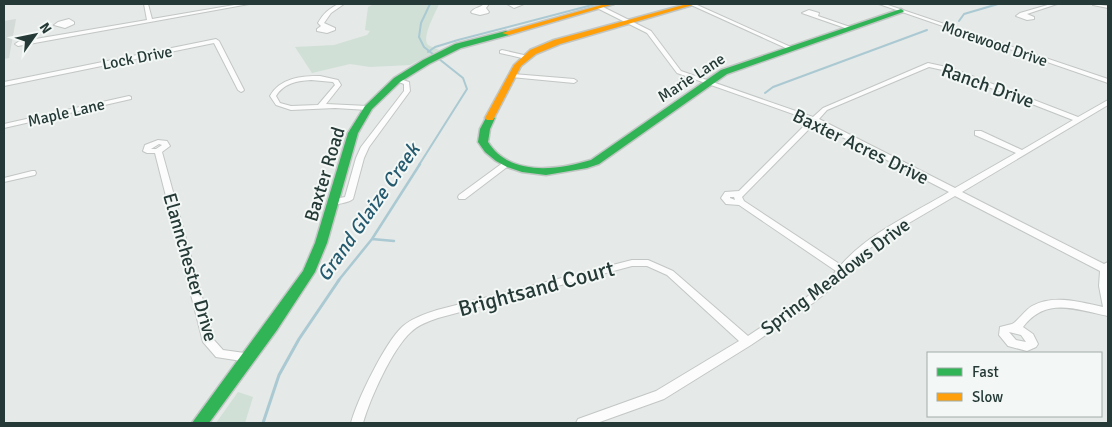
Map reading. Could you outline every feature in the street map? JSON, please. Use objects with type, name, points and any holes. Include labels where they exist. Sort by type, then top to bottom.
[{"type":"street","points":[[146,4],[150,20]]},
{"type":"street","points":[[18,44],[224,5],[247,4]]},
{"type":"street","points":[[325,26],[321,23],[322,19],[342,4]]},
{"type":"street","points":[[509,4],[514,6],[522,4]]},
{"type":"street","name":"Baxter Road","points":[[200,423],[272,326],[309,272],[321,243],[353,133],[368,108],[397,80],[446,52],[470,42],[611,4]]},
{"type":"street","points":[[462,197],[507,164],[490,152],[483,143],[483,139],[485,130],[513,76],[526,56],[555,43],[692,4],[790,48]]},
{"type":"street","name":"Morewood Drive","points":[[881,4],[1108,82]]},
{"type":"street","points":[[1024,14],[1055,4]]},
{"type":"street","points":[[1095,4],[1108,7]]},
{"type":"street","name":"Baxter Acres Drive","points":[[599,7],[630,22],[654,37],[672,65],[679,72],[813,119],[1107,267]]},
{"type":"street","name":"Marie Lane","points":[[507,164],[527,170],[549,171],[572,170],[595,162],[724,72],[901,11]]},
{"type":"street","points":[[816,15],[850,28]]},
{"type":"street","points":[[64,36],[65,26]]},
{"type":"street","name":"Lock Drive","points":[[4,84],[216,41],[241,90]]},
{"type":"street","points":[[502,52],[526,56]]},
{"type":"street","name":"Ranch Drive","points":[[841,270],[740,199],[824,109],[928,66],[943,67],[1078,119]]},
{"type":"street","points":[[513,76],[574,81]]},
{"type":"street","points":[[321,106],[336,90],[338,85],[336,80],[328,78],[298,80],[283,85],[274,92],[273,96],[278,104],[283,106],[368,108]]},
{"type":"street","points":[[332,202],[349,198],[365,147],[407,91],[407,83],[397,80]]},
{"type":"street","name":"Maple Lane","points":[[4,126],[128,98]]},
{"type":"street","name":"Spring Meadows Drive","points":[[582,423],[660,394],[747,342],[809,300],[832,281],[854,256],[882,235],[1108,102]]},
{"type":"street","points":[[978,134],[1023,153]]},
{"type":"street","name":"Elannchester Drive","points":[[158,151],[209,342],[220,354],[248,357]]},
{"type":"street","points":[[4,180],[32,173]]},
{"type":"street","name":"Brightsand Court","points":[[357,423],[361,409],[396,344],[403,333],[412,325],[437,314],[632,263],[648,262],[670,273],[747,342]]},
{"type":"street","points":[[1107,267],[1104,284],[1108,308]]},
{"type":"street","points":[[1016,328],[1024,316],[1045,304],[1065,304],[1108,312]]},
{"type":"shaded area","points":[[374,4],[439,4],[432,19],[426,42],[428,45],[439,50],[410,65],[370,67],[350,64],[312,73],[295,47],[334,45],[367,35],[370,31],[365,30],[368,7]]},
{"type":"shaded area","points":[[16,19],[9,58],[4,59],[4,21]]},
{"type":"shaded area","points":[[238,392],[253,397],[245,423],[216,423]]},
{"type":"waterway","name":"Grand Glaize Creek","points":[[429,51],[424,47],[419,37],[421,23],[430,4]]},
{"type":"waterway","points":[[429,51],[435,47],[458,40],[596,4]]},
{"type":"waterway","points":[[959,21],[964,14],[998,4]]},
{"type":"waterway","points":[[765,93],[773,87],[927,30]]},
{"type":"waterway","name":"Grand Glaize Creek","points":[[419,165],[467,89],[463,78],[429,51]]},
{"type":"waterway","name":"Grand Glaize Creek","points":[[372,239],[420,164]]},
{"type":"waterway","name":"Grand Glaize Creek","points":[[338,281],[372,239]]},
{"type":"waterway","points":[[372,239],[394,241]]},
{"type":"waterway","name":"Grand Glaize Creek","points":[[263,423],[279,375],[299,339],[339,280]]},
{"type":"traffic: fast","points":[[490,118],[485,129],[483,142],[493,154],[511,165],[522,169],[546,172],[583,166],[595,162],[724,72],[901,11]]},
{"type":"traffic: fast","points":[[200,423],[272,326],[309,272],[321,243],[353,133],[368,108],[397,80],[426,62],[458,46],[506,33]]},
{"type":"traffic: slow","points":[[506,33],[611,4]]},
{"type":"traffic: slow","points":[[490,118],[518,65],[533,52],[557,42],[693,4]]}]
